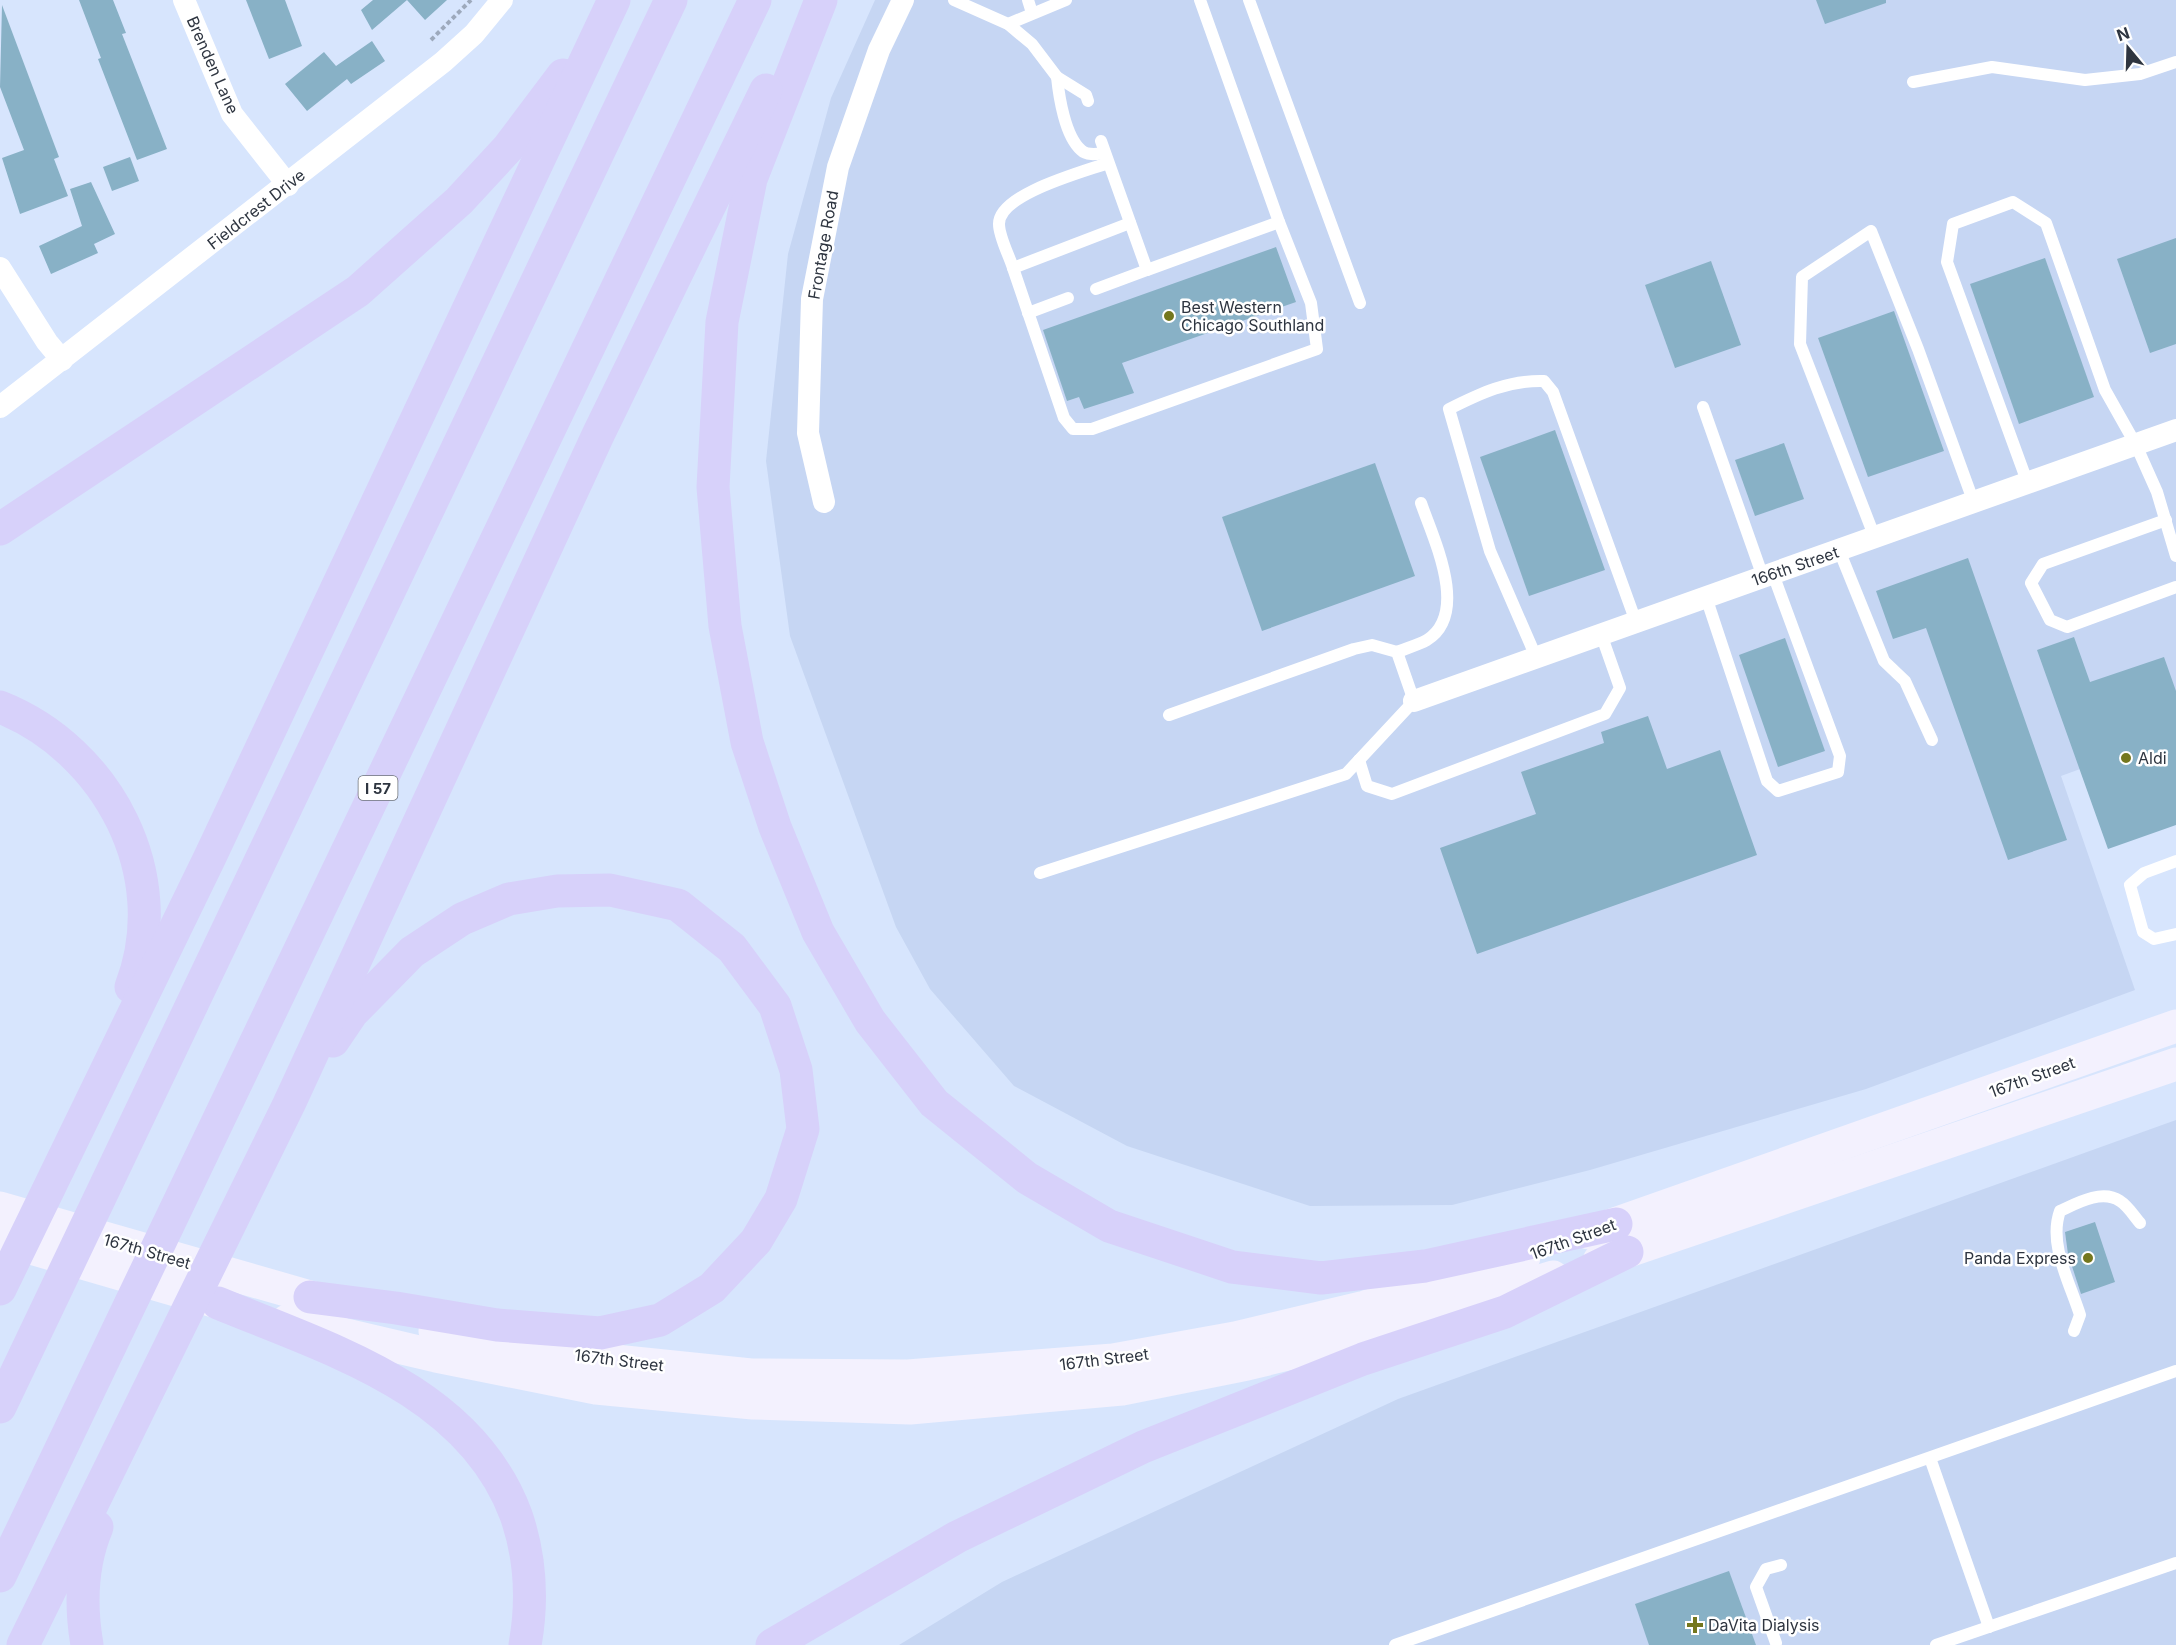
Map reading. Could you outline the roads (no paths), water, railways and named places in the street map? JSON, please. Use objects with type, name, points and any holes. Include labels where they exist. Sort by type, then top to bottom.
[{"type":"highway","points":[[0,528],[358,291],[404,252],[459,201],[508,148],[569,66],[612,0]]},
{"type":"highway","points":[[0,1289],[97,1092],[358,545],[612,0]]},
{"type":"highway","points":[[0,1407],[671,0]]},
{"type":"highway","name":"I 57","points":[[0,1576],[755,0]]},
{"type":"highway","points":[[23,1645],[289,1104],[598,435],[811,0]]},
{"type":"highway","points":[[821,0],[751,179],[722,322],[713,487],[725,626],[747,742],[775,827],[818,932],[870,1022],[934,1103],[1027,1178],[1109,1226],[1232,1267],[1321,1278],[1425,1266],[1622,1238]]},
{"type":"highway","points":[[0,707],[49,733],[88,769],[117,807],[137,858],[145,912],[140,958],[132,984],[99,1059],[97,1092]]},
{"type":"highway","points":[[289,1104],[352,1013],[412,952],[462,919],[509,899],[558,891],[610,890],[678,905],[732,948],[775,1006],[796,1070],[803,1129],[781,1199],[756,1241],[712,1288],[660,1320],[600,1333],[497,1325],[396,1308],[310,1298]]},
{"type":"highway","points":[[772,1645],[957,1538],[1143,1447],[1363,1359],[1505,1312],[1622,1238]]},
{"type":"highway","points":[[224,1289],[401,1385],[457,1427],[487,1461],[500,1482],[524,1538],[531,1596],[525,1645]]},
{"type":"highway","points":[[87,1645],[82,1590],[89,1547],[129,1455],[133,1419]]},
{"type":"main road","name":"167th Street","points":[[3,1219],[436,1356],[596,1388],[753,1403],[910,1408],[1122,1389],[1247,1364],[1370,1334],[2176,1026]]},
{"type":"main road","name":"167th Street","points":[[224,1289],[310,1298],[434,1331],[596,1359],[751,1375],[908,1376],[1113,1360],[1235,1338],[1365,1307],[1509,1262],[1622,1238],[2176,1064]]},
{"type":"street","name":"Brenden Lane","points":[[184,0],[232,114],[288,185]]},
{"type":"street","name":"Fieldcrest Drive","points":[[0,407],[288,185],[443,62],[474,34],[502,0]]},
{"type":"street","name":"Frontage Road","points":[[824,502],[808,433],[812,299],[838,167],[879,50],[903,0]]},
{"type":"street","points":[[0,268],[47,342],[62,360]]},
{"type":"street","name":"166th Street","points":[[1414,701],[2176,430]]},
{"type":"lane","points":[[954,0],[1008,24],[1032,44],[1058,77],[1086,95],[1088,101]]},
{"type":"lane","points":[[1028,0],[1032,13]]},
{"type":"lane","points":[[1008,24],[1066,0]]},
{"type":"lane","points":[[1104,153],[1020,196],[1002,211],[999,225],[1064,418],[1073,429],[1092,429],[1317,349],[1311,303],[1279,222],[1200,0]]},
{"type":"lane","points":[[1249,0],[1360,303]]},
{"type":"lane","points":[[1913,82],[1992,67],[2085,80],[2140,74],[2176,62]]},
{"type":"lane","points":[[1058,77],[1059,102],[1073,138],[1081,150],[1090,154],[1104,153]]},
{"type":"lane","points":[[1104,153],[1147,270]]},
{"type":"lane","points":[[2028,484],[1947,262],[1953,224],[2013,202],[2046,223],[2105,390],[2136,445],[2157,492],[2176,556]]},
{"type":"lane","points":[[1096,289],[1279,222]]},
{"type":"lane","points":[[1013,268],[1130,223]]},
{"type":"lane","points":[[1875,538],[1800,344],[1802,277],[1871,231],[1918,349],[1974,503]]},
{"type":"lane","points":[[1028,313],[1068,298]]},
{"type":"lane","points":[[1536,657],[1490,551],[1449,409],[1480,393],[1519,381],[1544,381],[1552,392],[1636,622]]},
{"type":"lane","points":[[1702,407],[1840,756],[1838,772],[1778,791],[1767,781],[1706,597]]},
{"type":"lane","points":[[1169,715],[1354,649],[1372,645],[1397,652],[1428,639],[1445,621],[1447,580],[1421,502]]},
{"type":"lane","points":[[2166,520],[2043,564],[2031,583],[2050,620],[2067,627],[2176,587]]},
{"type":"lane","points":[[1839,550],[1884,661],[1905,681],[1932,740]]},
{"type":"lane","points":[[1359,760],[1367,786],[1392,794],[1605,714],[1620,688],[1601,634]]},
{"type":"lane","points":[[1040,873],[1346,774],[1414,701],[1397,652]]},
{"type":"lane","points":[[2176,861],[2144,873],[2130,885],[2143,932],[2154,939],[2176,934]]},
{"type":"lane","points":[[2074,1331],[2080,1315],[2056,1240],[2055,1224],[2060,1211],[2091,1198],[2104,1196],[2120,1201],[2140,1223]]},
{"type":"lane","points":[[1395,1645],[2176,1371]]},
{"type":"lane","points":[[1930,1458],[1989,1627]]},
{"type":"lane","points":[[1936,1645],[2176,1563]]},
{"type":"lane","points":[[1776,1643],[1756,1587],[1766,1569],[1781,1565]]},
{"type":"place","name":"Best Western Chicago Southland","points":[[1169,316]]},
{"type":"place","name":"Aldi","points":[[2126,758]]},
{"type":"place","name":"Panda Express","points":[[2088,1258]]},
{"type":"place","name":"DaVita Dialysis","points":[[1695,1625]]}]
